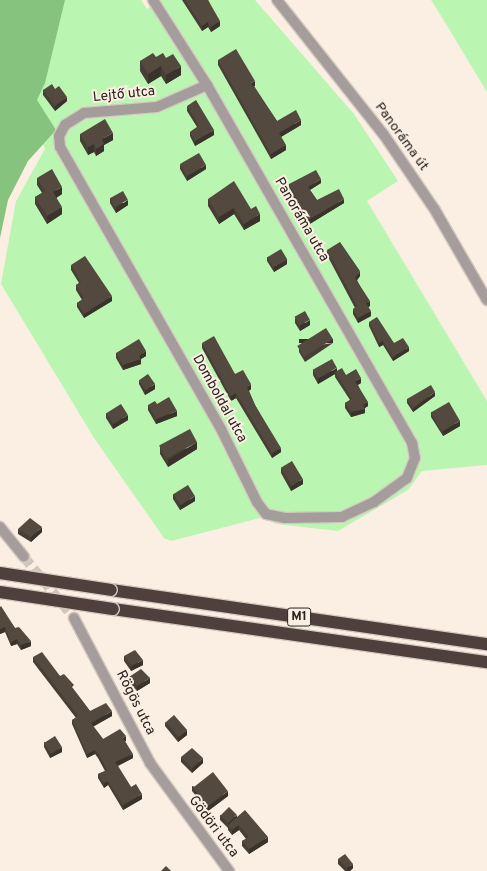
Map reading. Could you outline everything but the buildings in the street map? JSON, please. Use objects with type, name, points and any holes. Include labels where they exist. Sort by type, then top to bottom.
[{"type":"highway","name":"M1","points":[[0,574],[487,644]]},
{"type":"highway","name":"M1","points":[[0,592],[487,662]]},
{"type":"street","name":"Panoráma utca","points":[[153,0],[207,85],[412,443],[416,458]]},
{"type":"street","name":"Panoráma út","points":[[277,0],[388,141],[435,210],[487,300]]},
{"type":"street","name":"Lejtő utca","points":[[60,147],[59,136],[65,125],[84,114],[157,107],[207,85]]},
{"type":"street","name":"Domboldal utca","points":[[60,147],[266,514],[285,518],[342,517],[374,502],[407,478],[416,458]]},
{"type":"street","points":[[0,528],[24,557]]},
{"type":"street","name":"Rögös utca","points":[[74,618],[137,740],[174,799]]},
{"type":"street","name":"Gödöri utca","points":[[174,799],[229,871]]},
{"type":"green space","points":[[0,0],[65,0],[45,83],[37,100],[56,130],[28,161],[8,200],[0,238]]},
{"type":"green space","points":[[22,0],[141,0],[147,9],[159,0],[255,0],[354,114],[398,181],[367,201],[487,401],[487,465],[422,471],[408,490],[338,531],[277,524],[260,518],[171,541],[164,538],[94,438],[1,284],[16,201],[45,149],[21,84]]},
{"type":"green space","points":[[431,0],[487,0],[487,92],[443,19]]},
{"type":"tunnel","points":[[24,557],[74,618]]}]
